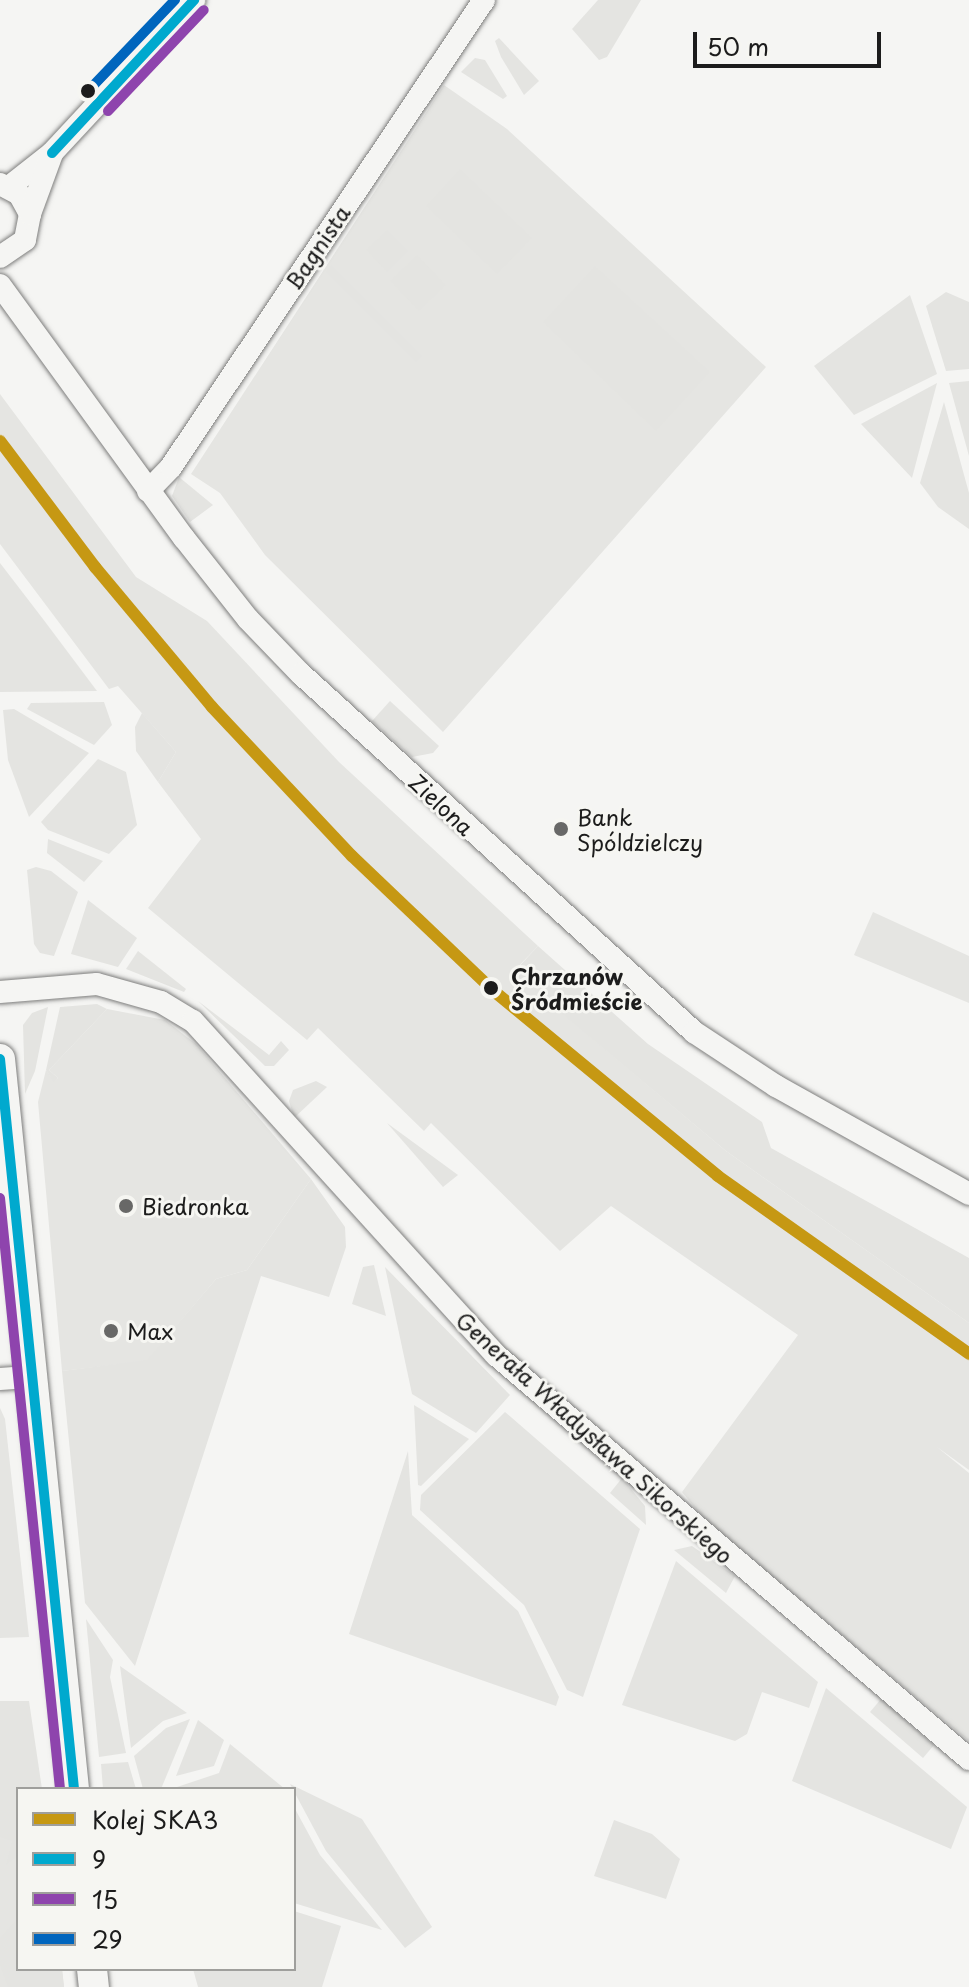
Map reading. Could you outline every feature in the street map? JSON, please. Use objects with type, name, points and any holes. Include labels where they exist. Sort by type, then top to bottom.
[{"type":"street","points":[[16,305],[9,254],[30,227],[30,214],[26,202],[4,186],[52,153],[194,0]]},
{"type":"street","name":"Bagnista","points":[[148,491],[171,467],[484,0]]},
{"type":"street","points":[[30,214],[52,153]]},
{"type":"street","name":"Zielona","points":[[0,285],[148,491],[281,655],[680,1021],[776,1086],[969,1194]]},
{"type":"street","name":"Generała Władysława Sikorskiego","points":[[0,992],[97,984],[161,1002],[193,1021],[496,1355],[969,1759]]},
{"type":"street","points":[[0,1059],[74,1787]]},
{"type":"street","points":[[0,1379],[32,1377]]},
{"type":"shaded area","points":[[598,0],[641,0],[607,57],[599,60],[572,29]]},
{"type":"shaded area","points":[[499,38],[539,81],[524,95],[501,57],[495,41]]},
{"type":"shaded area","points":[[475,58],[485,60],[507,96],[503,99],[461,72]]},
{"type":"shaded area","points":[[444,85],[507,129],[766,367],[443,732],[265,555],[220,493],[191,474]]},
{"type":"shaded area","points":[[460,169],[532,238],[497,274],[426,206]]},
{"type":"shaded area","points":[[387,230],[408,251],[387,272],[366,250]]},
{"type":"shaded area","points":[[417,255],[446,285],[419,311],[390,281]]},
{"type":"shaded area","points":[[331,265],[422,356],[416,362],[326,272]]},
{"type":"shaded area","points":[[595,266],[710,372],[656,431],[543,322]]},
{"type":"shaded area","points":[[946,292],[969,302],[969,369],[946,371],[926,306]]},
{"type":"shaded area","points":[[910,295],[937,374],[854,415],[814,366]]},
{"type":"shaded area","points":[[969,381],[969,456],[949,383]]},
{"type":"shaded area","points":[[937,383],[912,478],[861,424]]},
{"type":"shaded area","points":[[0,394],[136,577],[207,621],[339,762],[538,946],[513,972],[726,1151],[969,1323],[969,1470],[937,1447],[969,1473],[969,1741],[707,1522],[682,1492],[798,1335],[611,1206],[560,1251],[431,1123],[424,1131],[318,1028],[307,1040],[148,908],[201,839],[158,782],[176,752],[118,686],[109,689],[0,544]]},
{"type":"shaded area","points":[[944,402],[969,493],[969,529],[938,507],[920,483]]},
{"type":"shaded area","points":[[179,477],[213,505],[190,522],[172,496]]},
{"type":"shaded area","points":[[0,563],[43,619],[97,691],[0,692]]},
{"type":"shaded area","points":[[390,701],[439,746],[433,753],[412,757],[372,721]]},
{"type":"shaded area","points":[[104,702],[112,725],[94,745],[27,709],[31,703]]},
{"type":"shaded area","points":[[14,709],[89,753],[29,817],[8,760],[3,710]]},
{"type":"shaded area","points":[[142,713],[176,752],[158,782],[136,751],[135,727]]},
{"type":"shaded area","points":[[98,759],[126,772],[137,825],[109,854],[48,830],[41,822]]},
{"type":"shaded area","points":[[48,839],[103,861],[84,882],[47,853]]},
{"type":"shaded area","points":[[36,867],[51,871],[78,892],[54,956],[40,953],[34,944],[27,870]]},
{"type":"shaded area","points":[[88,900],[137,938],[118,967],[71,954]]},
{"type":"shaded area","points":[[873,912],[969,956],[969,1003],[854,955]]},
{"type":"shaded area","points":[[538,946],[648,1044],[762,1122],[771,1148],[969,1258],[969,1323],[726,1151],[513,973]]},
{"type":"shaded area","points":[[138,951],[186,989],[184,992],[126,969]]},
{"type":"shaded area","points":[[198,1001],[269,1055],[281,1041],[289,1050],[274,1066],[265,1066]]},
{"type":"shaded area","points":[[97,1004],[107,1009],[49,1070],[58,1078],[54,1082],[46,1070],[60,1007]]},
{"type":"shaded area","points":[[48,1007],[35,1071],[25,1094],[23,1025],[32,1013]]},
{"type":"shaded area","points":[[107,1009],[165,1020],[196,1044],[311,1179],[247,1270],[216,1279],[147,1361],[62,1371],[38,1102],[46,1070],[54,1081],[58,1078],[49,1070]]},
{"type":"shaded area","points":[[316,1081],[327,1087],[294,1118],[289,1101],[293,1090]]},
{"type":"shaded area","points":[[387,1123],[458,1175],[443,1187]]},
{"type":"shaded area","points":[[311,1179],[345,1227],[346,1247],[329,1297],[261,1276],[135,1666],[85,1603],[62,1371],[147,1360],[216,1279],[247,1270]]},
{"type":"shaded area","points":[[374,1265],[386,1316],[352,1304],[363,1267]]},
{"type":"shaded area","points":[[385,1267],[510,1395],[476,1433],[412,1394]]},
{"type":"shaded area","points":[[414,1405],[469,1439],[421,1486],[418,1485]]},
{"type":"shaded area","points":[[0,1408],[5,1419],[29,1637],[0,1638]]},
{"type":"shaded area","points":[[505,1412],[640,1529],[583,1697],[567,1690],[524,1605],[420,1510],[421,1495]]},
{"type":"shaded area","points":[[408,1451],[412,1515],[518,1611],[559,1697],[556,1706],[349,1634]]},
{"type":"shaded area","points":[[622,1478],[645,1506],[646,1525],[610,1493]]},
{"type":"shaded area","points":[[692,1546],[735,1576],[726,1593],[674,1550]]},
{"type":"shaded area","points":[[676,1561],[818,1682],[809,1708],[762,1692],[747,1734],[735,1741],[622,1705]]},
{"type":"shaded area","points":[[86,1619],[113,1660],[110,1677],[126,1753],[99,1757]]},
{"type":"shaded area","points":[[120,1666],[187,1713],[163,1721],[131,1748]]},
{"type":"shaded area","points":[[826,1688],[967,1807],[951,1849],[792,1781]]},
{"type":"shaded area","points":[[881,1699],[934,1745],[923,1758],[870,1712]]},
{"type":"shaded area","points":[[0,1701],[29,1701],[42,1787],[16,1787],[16,1858],[6,1865],[12,1841],[0,1837]]},
{"type":"shaded area","points":[[190,1719],[162,1787],[142,1787],[134,1756],[166,1728]]},
{"type":"shaded area","points":[[198,1720],[224,1740],[214,1766],[176,1776]]},
{"type":"shaded area","points":[[230,1744],[283,1787],[177,1787],[219,1773]]},
{"type":"shaded area","points":[[128,1762],[135,1787],[103,1787],[101,1764]]},
{"type":"shaded area","points":[[290,1784],[362,1819],[432,1927],[405,1948],[326,1851],[296,1795],[296,1787]]},
{"type":"shaded area","points":[[296,1811],[320,1855],[382,1930],[296,1904]]},
{"type":"shaded area","points":[[0,1817],[16,1819],[16,1971],[62,1971],[64,1987],[0,1987]]},
{"type":"shaded area","points":[[614,1820],[652,1834],[680,1859],[666,1899],[594,1876]]},
{"type":"shaded area","points":[[296,1912],[341,1926],[322,1987],[198,1987],[194,1971],[296,1971]]},
{"type":"shaded area","points":[[16,1920],[16,1971],[62,1971],[64,1987],[8,1987],[0,1965],[0,1938]]},
{"type":"rail line","name":"SKA3","points":[[0,441],[95,567],[212,707],[352,856],[495,992],[718,1176],[969,1354]]},
{"type":"transit line","name":"29","points":[[88,91],[175,0]]},
{"type":"transit line","name":"9","points":[[52,153],[194,0]]},
{"type":"transit line","name":"15","points":[[108,111],[204,10]]},
{"type":"transit line","name":"9","points":[[0,1059],[74,1787]]},
{"type":"transit line","name":"15","points":[[0,1198],[60,1787]]},
{"type":"place","name":"Bank Spóldzielczy","points":[[561,829]]},
{"type":"place","name":"Chrzanów Śródmieście","points":[[491,988]]},
{"type":"place","name":"Biedronka","points":[[126,1206]]},
{"type":"place","name":"Max","points":[[111,1331]]}]
